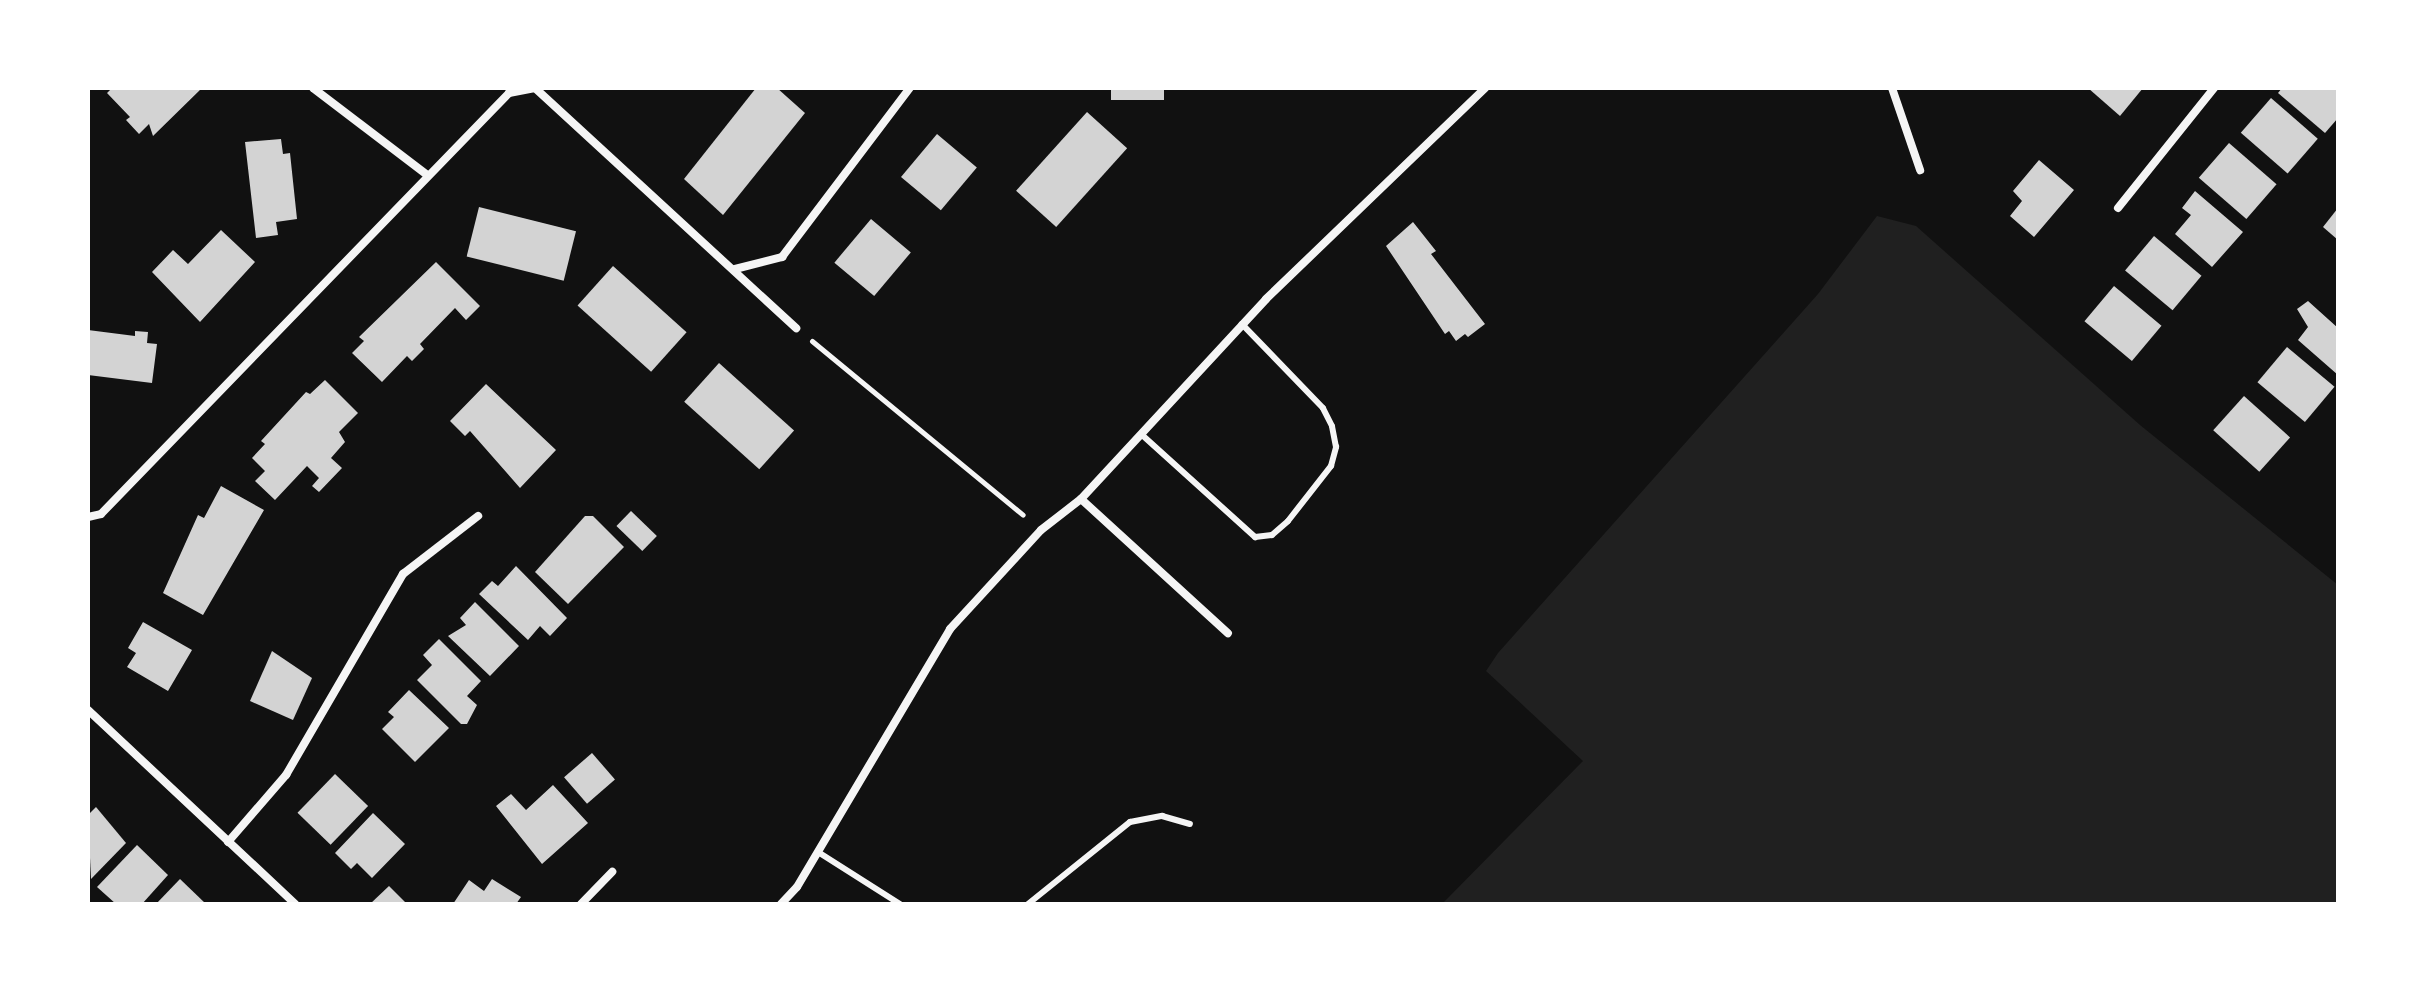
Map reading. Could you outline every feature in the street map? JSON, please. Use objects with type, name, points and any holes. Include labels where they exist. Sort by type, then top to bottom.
[{"type":"street","points":[[313,88],[426,174]]},
{"type":"street","points":[[88,517],[101,514],[426,174],[509,93],[534,88],[796,328]]},
{"type":"street","points":[[735,269],[782,257],[910,88]]},
{"type":"street","points":[[781,904],[818,852],[950,629],[1041,530],[1081,499],[1242,324],[1485,88]]},
{"type":"street","points":[[1892,88],[1920,170]]},
{"type":"street","points":[[2118,208],[2214,88]]},
{"type":"street","points":[[1081,499],[1228,633]]},
{"type":"street","points":[[228,842],[286,775],[403,574],[478,516]]},
{"type":"street","points":[[88,710],[295,904]]},
{"type":"street","points":[[581,904],[612,872]]},
{"type":"lane","points":[[1141,434],[1255,537],[1272,535],[1288,521],[1331,466],[1336,447],[1332,426],[1323,408],[1242,324]]},
{"type":"lane","points":[[1028,904],[1130,822],[1162,816],[1190,824]]},
{"type":"lane","points":[[818,852],[900,904]]},
{"type":"path","points":[[796,328],[1041,530]]},
{"type":"shaded area","points":[[1877,216],[1916,226],[2140,425],[2338,585],[2338,904],[1442,904],[1583,761],[1486,671],[1498,653],[1818,294]]},
{"type":"building","points":[[112,88],[202,88],[153,136],[149,124],[139,134],[126,120],[130,117],[107,93]]},
{"type":"building","points":[[756,88],[777,88],[805,113],[723,215],[684,179]]},
{"type":"building","points":[[1111,88],[1164,88],[1164,100],[1111,100]]},
{"type":"building","points":[[2088,88],[2143,88],[2120,116]]},
{"type":"building","points":[[2282,88],[2338,88],[2338,118],[2325,133],[2278,93]]},
{"type":"building","points":[[2271,98],[2318,139],[2288,173],[2241,133]]},
{"type":"building","points":[[1087,112],[1127,148],[1056,227],[1016,191]]},
{"type":"building","points":[[937,134],[977,167],[941,210],[901,177]]},
{"type":"building","points":[[281,139],[283,154],[290,153],[297,219],[276,222],[278,235],[256,238],[245,142]]},
{"type":"building","points":[[2229,143],[2277,184],[2246,219],[2199,178]]},
{"type":"building","points":[[2039,160],[2074,190],[2034,237],[2010,216],[2022,201],[2013,191]]},
{"type":"building","points":[[2195,191],[2243,232],[2212,267],[2175,234],[2191,215],[2182,208]]},
{"type":"building","points":[[479,207],[576,231],[564,281],[467,256]]},
{"type":"building","points":[[2338,208],[2338,240],[2323,227]]},
{"type":"building","points":[[871,219],[911,252],[874,296],[834,263]]},
{"type":"building","points":[[1413,222],[1436,251],[1431,254],[1485,324],[1468,337],[1465,334],[1456,341],[1449,331],[1445,334],[1386,246]]},
{"type":"building","points":[[221,230],[255,262],[200,322],[152,272],[173,250],[188,264]]},
{"type":"building","points":[[2154,236],[2201,276],[2173,310],[2125,270]]},
{"type":"building","points":[[436,262],[480,306],[466,320],[455,308],[420,344],[424,349],[412,361],[407,356],[382,382],[352,353],[364,341],[359,337]]},
{"type":"building","points":[[613,266],[687,332],[651,372],[578,305]]},
{"type":"building","points":[[2114,286],[2161,326],[2132,361],[2084,321]]},
{"type":"building","points":[[2308,301],[2338,328],[2338,375],[2298,340],[2308,327],[2297,309]]},
{"type":"building","points":[[88,330],[135,336],[135,331],[148,332],[147,343],[157,344],[152,383],[88,375]]},
{"type":"building","points":[[2287,347],[2334,387],[2305,422],[2257,382]]},
{"type":"building","points":[[719,363],[794,431],[759,469],[684,402]]},
{"type":"building","points":[[325,380],[358,413],[339,432],[345,442],[331,458],[342,468],[319,492],[312,486],[319,478],[307,466],[275,500],[255,481],[265,471],[252,458],[265,444],[261,441],[306,392],[310,394]]},
{"type":"building","points":[[486,384],[556,450],[520,488],[470,431],[465,436],[450,421]]},
{"type":"building","points":[[2244,396],[2290,437],[2259,472],[2213,430]]},
{"type":"building","points":[[221,486],[264,510],[203,615],[163,593],[198,515],[204,518]]},
{"type":"building","points":[[631,511],[657,536],[642,551],[616,526]]},
{"type":"building","points":[[585,516],[593,516],[624,547],[568,604],[535,572]]},
{"type":"building","points":[[516,566],[567,618],[550,636],[540,626],[528,640],[479,594],[492,581],[498,586]]},
{"type":"building","points":[[475,602],[519,646],[490,676],[448,636],[466,625],[460,618]]},
{"type":"building","points":[[143,622],[192,650],[168,691],[127,667],[136,653],[128,648]]},
{"type":"building","points":[[439,639],[481,681],[467,696],[477,705],[467,724],[461,724],[417,680],[432,665],[423,655]]},
{"type":"building","points":[[272,651],[312,678],[293,720],[250,701]]},
{"type":"building","points":[[409,690],[449,728],[415,762],[382,729],[394,717],[388,712]]},
{"type":"building","points":[[592,753],[615,779],[587,804],[564,777]]},
{"type":"building","points":[[335,774],[368,806],[331,845],[297,813]]},
{"type":"building","points":[[553,785],[588,823],[542,864],[496,806],[511,794],[526,810]]},
{"type":"building","points":[[96,807],[126,843],[91,879],[88,815]]},
{"type":"building","points":[[373,813],[405,844],[372,878],[357,863],[351,869],[335,853]]},
{"type":"building","points":[[137,845],[168,875],[142,904],[116,904],[97,887]]},
{"type":"building","points":[[180,879],[206,904],[156,904]]},
{"type":"building","points":[[492,879],[521,897],[516,904],[453,904],[469,880],[484,891]]},
{"type":"building","points":[[389,886],[407,904],[370,904]]}]
